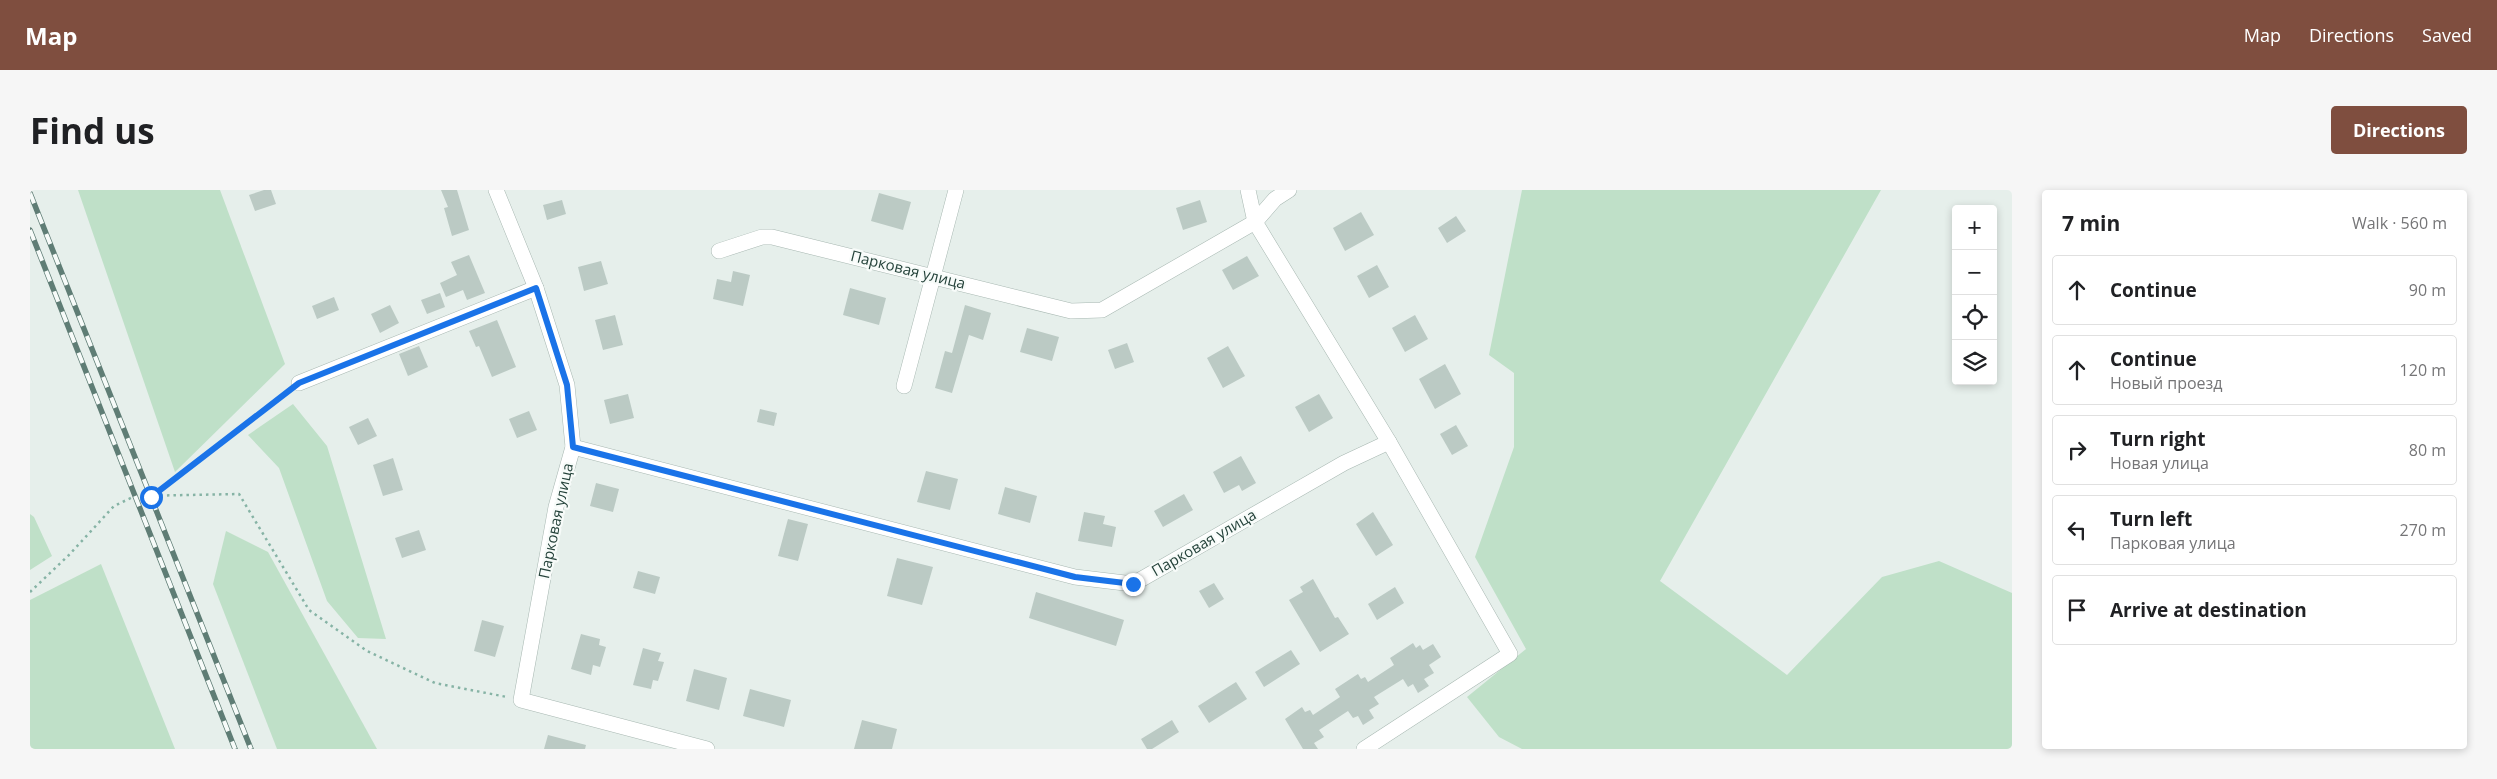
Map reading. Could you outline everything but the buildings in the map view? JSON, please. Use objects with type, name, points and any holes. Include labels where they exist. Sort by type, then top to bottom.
[{"type":"street","points":[[496,190],[536,288],[567,385],[573,447]]},
{"type":"street","points":[[904,386],[956,190]]},
{"type":"street","points":[[1248,190],[1255,222],[1389,442],[1510,654],[1364,749]]},
{"type":"street","name":"Парковая улица","points":[[719,251],[762,237],[772,237],[1070,311],[1102,310],[1255,222],[1275,199],[1289,190]]},
{"type":"street","points":[[299,383],[536,288]]},
{"type":"street","name":"Парковая улица","points":[[521,700],[556,507],[573,447],[1075,577],[1133,584],[1344,463],[1389,442]]},
{"type":"street","points":[[521,700],[707,749]]},
{"type":"path","points":[[151,497],[299,383]]},
{"type":"path","points":[[30,592],[69,555],[114,506],[135,496],[238,494],[309,610],[367,650],[435,683],[521,700]]},
{"type":"green space","points":[[78,190],[220,190],[285,364],[175,472]]},
{"type":"green space","points":[[1522,190],[1881,190],[1660,581],[1787,675],[1882,577],[1939,561],[2012,593],[2012,749],[1522,749],[1499,737],[1467,697],[1526,649],[1475,557],[1514,447],[1514,373],[1489,355]]},
{"type":"green space","points":[[293,404],[327,446],[386,639],[358,638],[327,601],[279,468],[248,435]]},
{"type":"green space","points":[[30,514],[34,517],[52,556],[30,570]]},
{"type":"green space","points":[[226,531],[268,552],[377,749],[277,749],[213,584]]},
{"type":"green space","points":[[101,564],[175,749],[30,749],[30,600]]},
{"type":"railway","points":[[30,193],[251,749]]},
{"type":"railway","points":[[30,230],[235,749]]},
{"type":"route","points":[[151,497],[299,383],[536,288],[567,385],[573,447],[742,489],[1075,577],[1133,584]]}]
